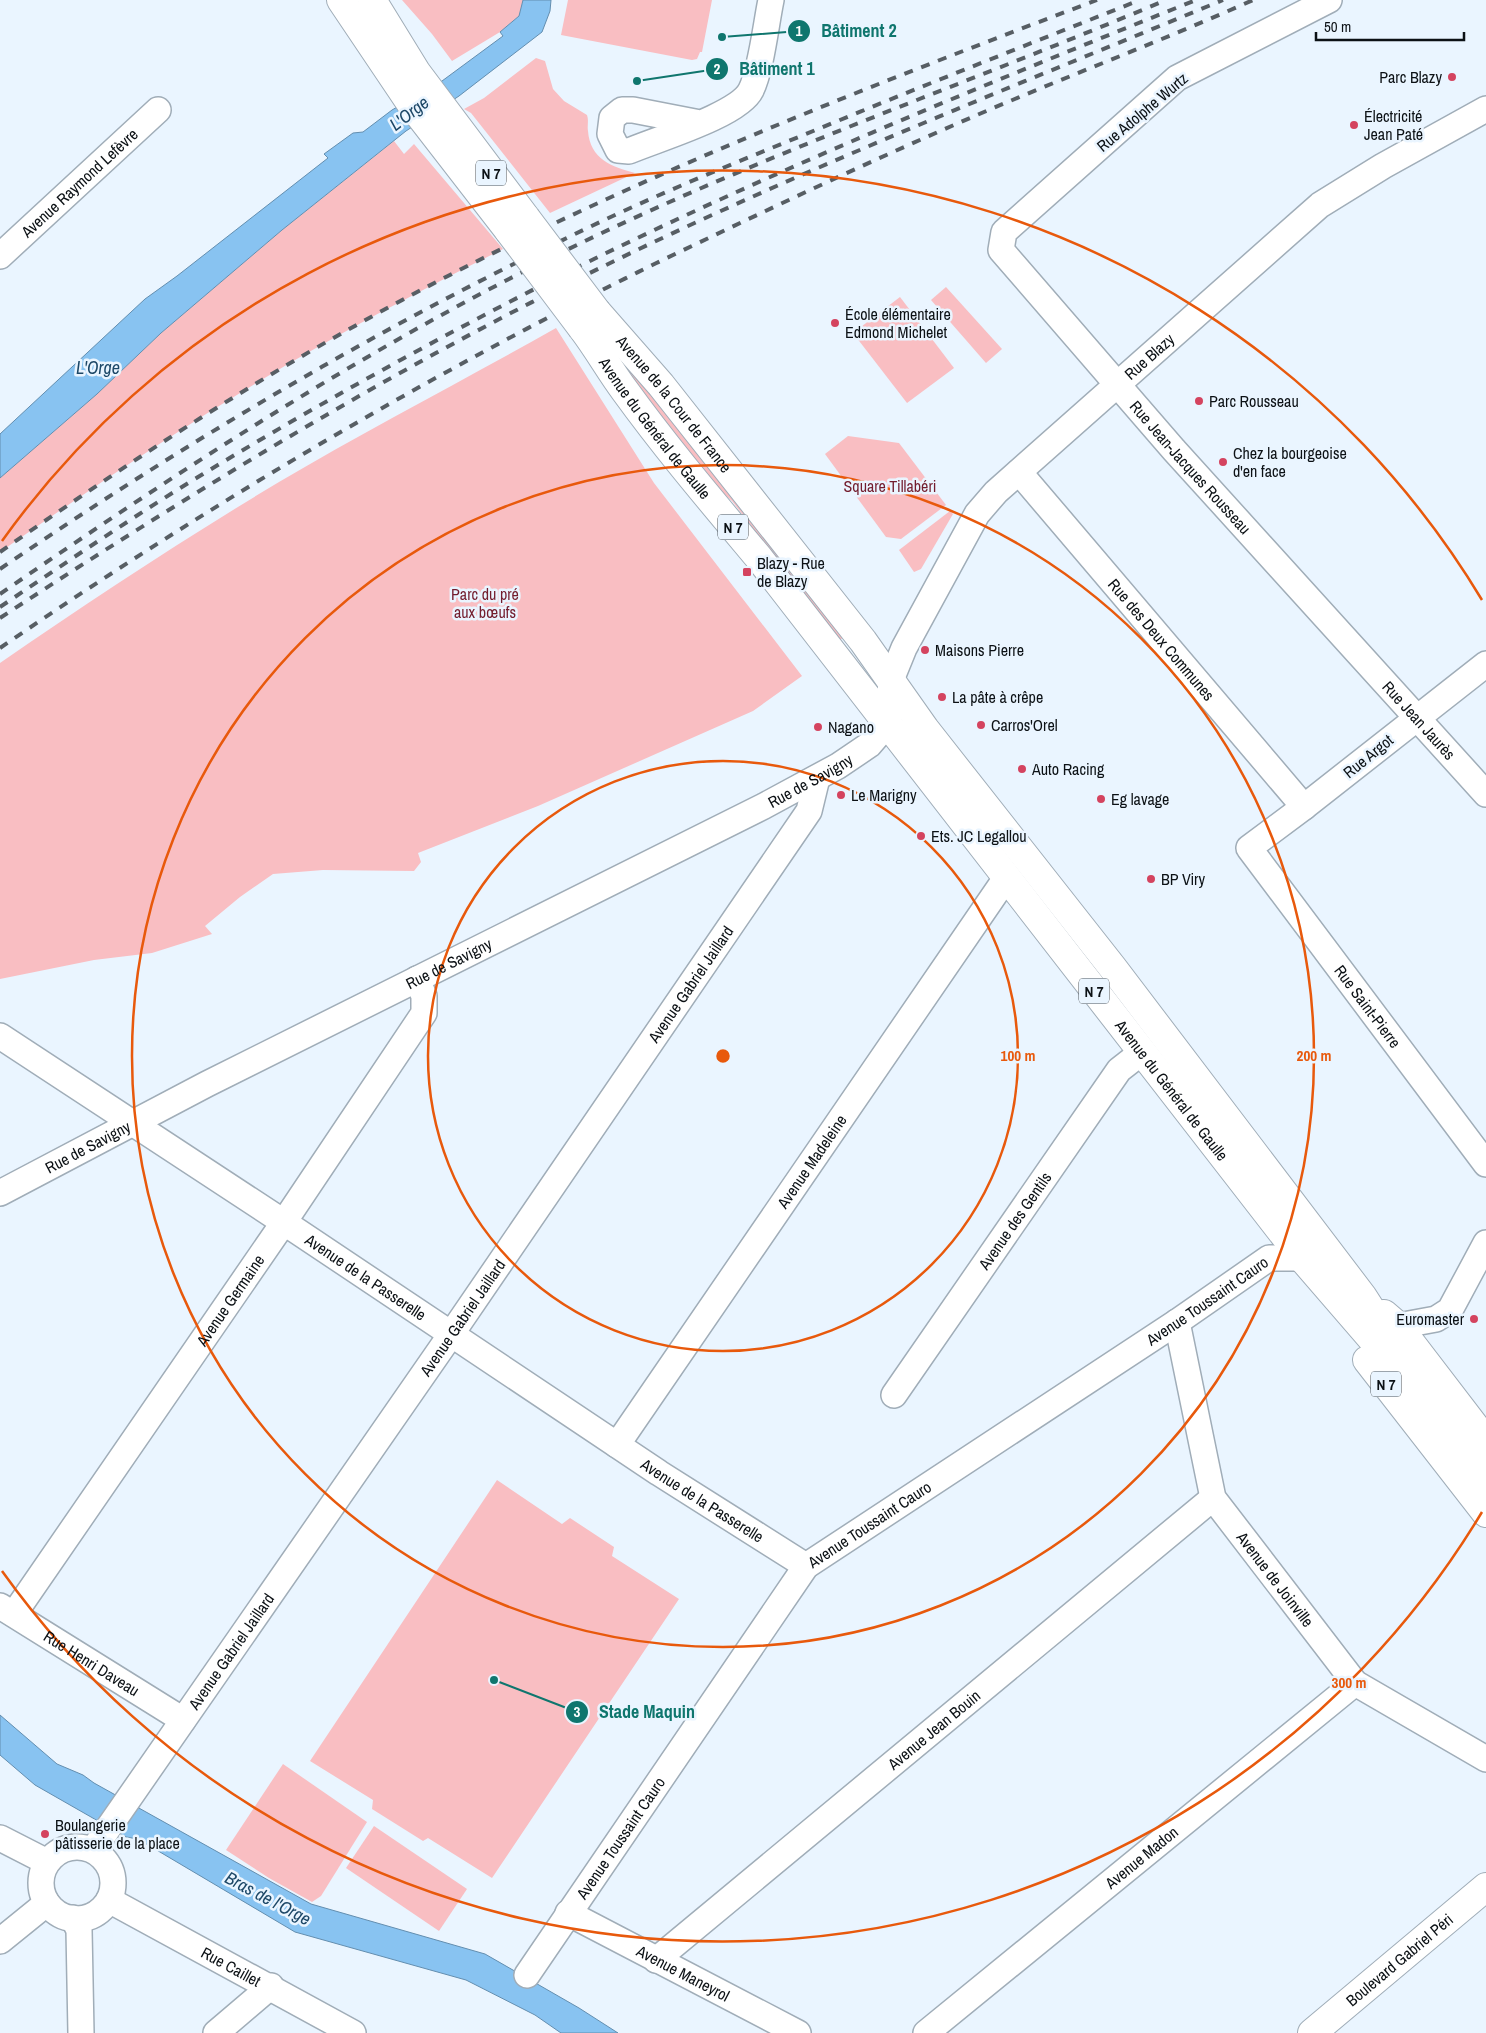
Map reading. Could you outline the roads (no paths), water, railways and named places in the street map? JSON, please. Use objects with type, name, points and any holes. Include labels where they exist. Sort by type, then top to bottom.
[{"type":"main road","name":"N 7","points":[[341,0],[407,78]]},
{"type":"main road","name":"N 7","points":[[372,0],[407,78]]},
{"type":"main road","name":"Avenue de la Cour de France","points":[[407,78],[448,135],[590,320],[661,386],[892,680],[925,729],[1051,889]]},
{"type":"main road","name":"Avenue du Général de Gaulle","points":[[590,320],[602,355],[624,390],[682,466],[759,558],[1302,1258],[1442,1420],[1486,1476]]},
{"type":"main road","name":"Avenue du Général de Gaulle","points":[[1051,889],[1363,1297],[1442,1420]]},
{"type":"main road","name":"Avenue du Général de Gaulle","points":[[1302,1258],[1363,1354],[1486,1513]]},
{"type":"main road","name":"Avenue du Général de Gaulle","points":[[1363,1297],[1398,1326],[1486,1441]]},
{"type":"main road","name":"Boulevard Gabriel Péri","points":[[1312,2033],[1486,1887]]},
{"type":"street","points":[[700,123],[733,109],[746,99],[752,90],[771,0]]},
{"type":"street","name":"Rue Adolphe Wurtz","points":[[1002,238],[1004,232],[1020,217],[1177,78],[1329,0]]},
{"type":"street","name":"Rue Blazy","points":[[892,680],[904,648],[977,514],[996,492],[1330,198],[1486,109]]},
{"type":"street","name":"Avenue Raymond Lefèvre","points":[[0,256],[158,110]]},
{"type":"street","name":"Rue Jean-Jacques Rousseau","points":[[1002,238],[1001,250],[1117,385],[1352,645]]},
{"type":"street","name":"Rue des Deux Communes","points":[[1019,472],[1304,807]]},
{"type":"street","name":"Rue Jean Jaurès","points":[[1352,645],[1486,794]]},
{"type":"street","name":"Rue Argot","points":[[1249,848],[1486,664]]},
{"type":"street","points":[[888,724],[892,680]]},
{"type":"street","name":"Rue de Savigny","points":[[0,1193],[132,1123],[817,778],[869,744],[888,724]]},
{"type":"street","name":"Avenue Gabriel Jaillard","points":[[93,1850],[452,1334],[809,810],[817,778]]},
{"type":"street","name":"Rue Saint-Pierre","points":[[1249,848],[1486,1164]]},
{"type":"street","name":"Avenue Madeleine","points":[[617,1446],[1006,878]]},
{"type":"street","name":"Avenue Germaine","points":[[7,1610],[284,1222],[424,1013],[424,996],[417,979]]},
{"type":"street","name":"Avenue de la Passerelle","points":[[0,1036],[284,1222],[617,1446],[806,1566]]},
{"type":"street","name":"Avenue des Gentils","points":[[894,1395],[1119,1070],[1142,1052]]},
{"type":"street","points":[[1398,1326],[1436,1319],[1450,1310],[1486,1243]]},
{"type":"street","name":"Avenue Toussaint Cauro","points":[[527,1975],[806,1566],[1177,1322],[1269,1258],[1302,1258]]},
{"type":"street","name":"Avenue de Joinville","points":[[1177,1322],[1213,1498],[1355,1683],[1440,1730],[1486,1759]]},
{"type":"street","name":"Avenue Jean Bouin","points":[[656,1960],[1213,1498]]},
{"type":"street","name":"Rue Henri Daveau","points":[[7,1610],[183,1720]]},
{"type":"street","name":"Avenue Madon","points":[[926,2033],[1355,1683]]},
{"type":"street","points":[[0,1838],[47,1862]]},
{"type":"street","points":[[72,1847],[93,1850],[109,1866],[113,1877],[113,1889],[109,1900],[94,1915],[72,1918],[62,1916],[47,1903],[41,1883],[47,1862],[54,1855],[72,1847]]},
{"type":"street","name":"Rue Caillet","points":[[109,1900],[271,1986],[353,2033]]},
{"type":"street","points":[[0,1941],[47,1903]]},
{"type":"street","name":"Avenue Maneyrol","points":[[568,1913],[798,2033]]},
{"type":"street","points":[[72,1918],[79,1930],[82,2033]]},
{"type":"street","points":[[216,2033],[271,1986]]},
{"type":"water","name":"L'Orge","points":[[523,0],[551,0],[550,11],[542,32],[459,96],[406,131],[282,230],[161,333],[97,394],[0,478],[0,434],[145,299],[328,158],[324,154],[353,133],[363,132],[392,110],[442,81],[503,36],[500,32],[519,16]]},
{"type":"water","name":"Bras de l'Orge","points":[[0,1715],[57,1764],[83,1775],[94,1783],[311,1904],[485,1954],[579,2008],[618,2033],[561,2033],[535,2015],[466,1980],[295,1932],[138,1839],[126,1837],[35,1785],[0,1755]]},
{"type":"railway","points":[[0,552],[212,410],[300,357],[434,283],[620,193],[714,152],[809,112],[1097,0]]},
{"type":"railway","points":[[0,569],[208,434],[351,350],[497,272],[600,222],[688,183],[889,100],[1140,0]]},
{"type":"railway","points":[[0,594],[141,499],[284,407],[430,321],[505,281],[581,243],[725,178],[1166,0]]},
{"type":"railway","points":[[0,607],[152,506],[251,445],[396,362],[544,284],[742,189],[817,156],[968,92],[1196,0]]},
{"type":"railway","points":[[0,618],[147,524],[295,433],[371,389],[524,306],[678,231],[832,162],[1223,0]]},
{"type":"railway","points":[[0,648],[85,591],[259,480],[438,377],[528,328],[713,236],[898,150],[1010,101],[1253,0]]},
{"type":"place","name":"Bâtiment 2","points":[[722,37]]},
{"type":"place","name":"Parc Blazy","points":[[1452,77]]},
{"type":"place","name":"Bâtiment 1","points":[[637,81]]},
{"type":"place","name":"Électricité Jean Paté","points":[[1354,125]]},
{"type":"place","name":"École élémentaire Edmond Michelet","points":[[835,323]]},
{"type":"place","name":"Parc Rousseau","points":[[1199,401]]},
{"type":"place","name":"Chez la bourgeoise d'en face","points":[[1223,462]]},
{"type":"place","name":"Blazy - Rue de Blazy","points":[[747,572]]},
{"type":"place","name":"Maisons Pierre","points":[[925,650]]},
{"type":"place","name":"La pâte à crêpe","points":[[942,697]]},
{"type":"place","name":"Carros'Orel","points":[[981,725]]},
{"type":"place","name":"Nagano","points":[[818,727]]},
{"type":"place","name":"Auto Racing","points":[[1022,769]]},
{"type":"place","name":"Le Marigny","points":[[841,795]]},
{"type":"place","name":"Eg lavage","points":[[1101,799]]},
{"type":"place","name":"Ets. JC Legallou","points":[[921,836]]},
{"type":"place","name":"BP Viry","points":[[1151,879]]},
{"type":"place","name":"Euromaster","points":[[1474,1319]]},
{"type":"place","name":"Stade Maquin","points":[[494,1680]]},
{"type":"place","name":"Boulangerie pâtisserie de la place","points":[[45,1834]]},
{"type":"park label","name":"Square Tillabéri","points":[[890,486]]},
{"type":"park label","name":"Parc du pré aux bœufs","points":[[485,603]]}]
